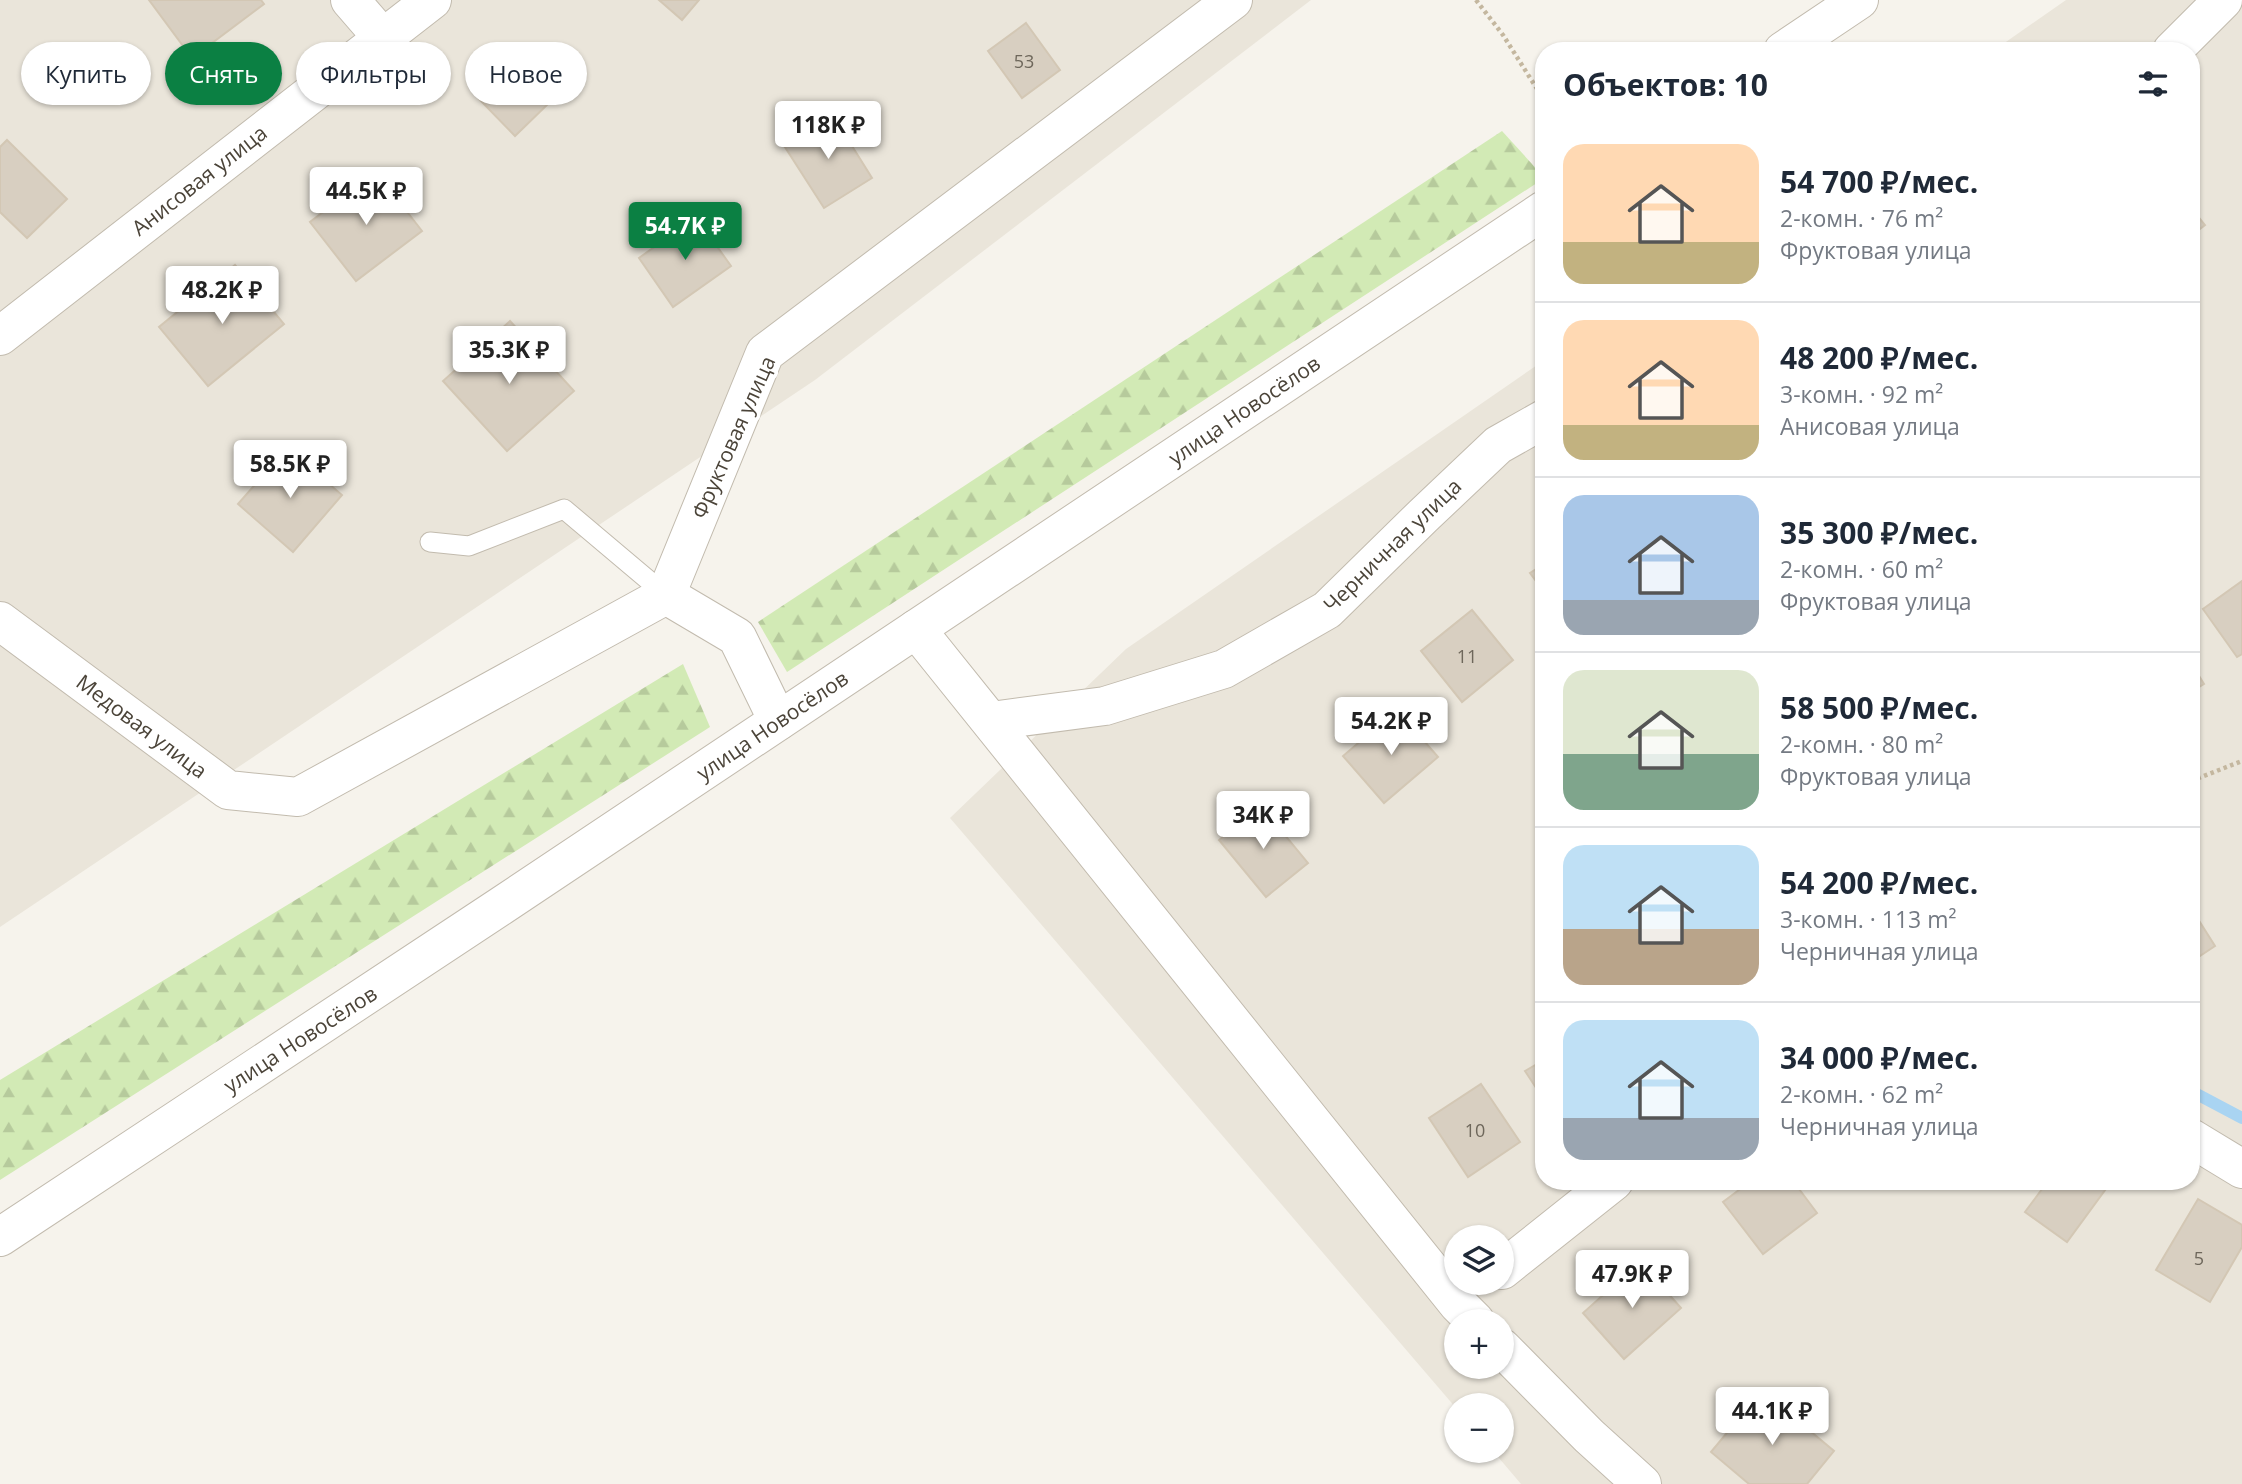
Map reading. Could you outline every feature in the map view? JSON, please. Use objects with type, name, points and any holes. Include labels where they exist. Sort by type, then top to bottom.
[{"type":"street","points":[[350,0],[382,37]]},
{"type":"street","name":"Анисовая улица","points":[[0,336],[432,0]]},
{"type":"street","name":"Фруктовая улица","points":[[666,595],[765,353],[1233,0]]},
{"type":"street","points":[[1796,42],[1858,0]]},
{"type":"street","points":[[2181,42],[2223,0]]},
{"type":"street","name":"улица Новосёлов","points":[[0,1237],[1535,216]]},
{"type":"street","name":"Черничная улица","points":[[991,721],[1105,706],[1224,668],[1327,610],[1499,445],[1535,424]]},
{"type":"street","points":[[666,595],[737,637],[778,721]]},
{"type":"street","name":"Медовая улица","points":[[0,621],[228,790],[298,797],[666,595]]},
{"type":"street","points":[[916,629],[1473,1303]]},
{"type":"street","points":[[2200,1144],[2242,1170]]},
{"type":"street","points":[[1514,1260],[1603,1190]]},
{"type":"street","points":[[1514,1360],[1589,1436],[1642,1484]]},
{"type":"lane","points":[[430,542],[469,546],[564,509],[666,595]]},
{"type":"path","points":[[1476,0],[1503,35],[1535,86]]},
{"type":"path","points":[[2200,777],[2242,761]]},
{"type":"shaded area","points":[[0,0],[1311,0],[815,380],[0,927]]},
{"type":"shaded area","points":[[2066,0],[2242,0],[2242,1484],[1521,1484],[1503,1463],[1514,1463],[1514,1393],[1444,1394],[950,818],[1126,649],[1535,367],[1535,1190],[2200,1190],[2200,42],[2006,42]]},
{"type":"green space","points":[[1502,131],[1535,167],[1535,184],[787,672],[758,622]]},
{"type":"green space","points":[[683,664],[710,727],[0,1180],[0,1080]]},
{"type":"building","points":[[149,0],[261,0],[264,4],[213,42],[180,42]]},
{"type":"building","points":[[659,0],[699,0],[682,20]]},
{"type":"building","points":[[1026,23],[1060,70],[1022,98],[988,51]]},
{"type":"building","points":[[485,105],[547,105],[515,136]]},
{"type":"building","points":[[832,114],[872,178],[824,208],[783,144]]},
{"type":"building","points":[[7,140],[67,199],[27,238],[0,212],[0,147]]},
{"type":"building","points":[[376,172],[422,231],[356,281],[310,222]]},
{"type":"building","points":[[696,217],[731,266],[673,307],[639,258]]},
{"type":"building","points":[[235,265],[284,324],[208,386],[159,327]]},
{"type":"building","points":[[510,321],[574,391],[507,451],[443,381]]},
{"type":"building","points":[[287,448],[342,495],[293,552],[238,504]]},
{"type":"building","points":[[2242,581],[2242,654],[2237,657],[2203,609]]},
{"type":"building","points":[[1472,610],[1513,660],[1462,702],[1421,651]]},
{"type":"building","points":[[1397,710],[1438,757],[1384,803],[1343,756]]},
{"type":"building","points":[[1260,805],[1308,863],[1266,897],[1219,840]]},
{"type":"building","points":[[2200,922],[2215,946],[2200,956]]},
{"type":"building","points":[[1535,1065],[1535,1086],[1525,1071]]},
{"type":"building","points":[[1481,1084],[1520,1142],[1468,1177],[1429,1118]]},
{"type":"building","points":[[1739,1190],[1800,1190],[1817,1213],[1763,1254],[1723,1202]]},
{"type":"building","points":[[2041,1190],[2105,1190],[2067,1242],[2025,1212]]},
{"type":"building","points":[[2198,1199],[2242,1225],[2242,1247],[2210,1302],[2156,1270]]},
{"type":"building","points":[[1640,1262],[1681,1308],[1624,1359],[1583,1313]]},
{"type":"building","points":[[1762,1391],[1834,1451],[1807,1484],[1749,1484],[1711,1452]]},
{"type":"waterway","points":[[2200,1096],[2242,1118]]}]
